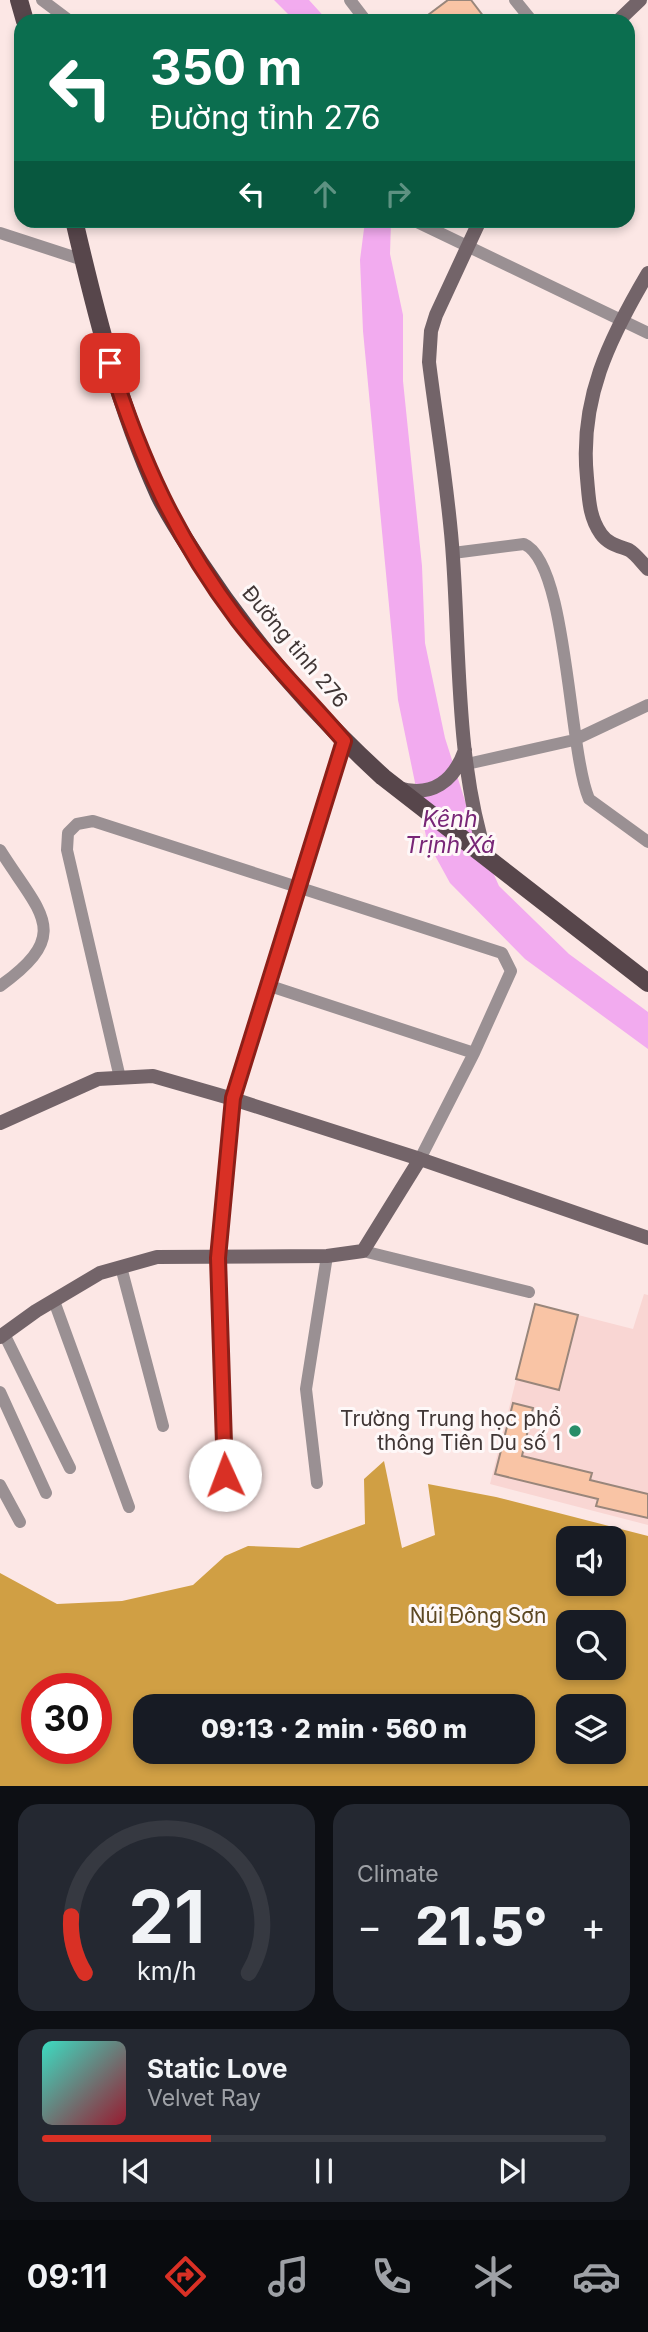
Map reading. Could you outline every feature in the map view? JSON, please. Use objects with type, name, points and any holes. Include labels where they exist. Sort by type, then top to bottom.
[{"type":"main road","points":[[625,14],[640,0]]},
{"type":"main road","name":"Đường tỉnh 276","points":[[76,228],[117,386],[160,497],[238,619],[288,681],[344,741],[397,788],[648,983]]},
{"type":"main road","points":[[476,228],[436,315],[429,348],[453,553],[466,756],[474,814],[487,859]]},
{"type":"main road","points":[[648,272],[620,320],[589,400],[584,429],[589,505],[603,537],[631,552],[648,569]]},
{"type":"main road","points":[[397,788],[414,791],[442,785],[454,774],[466,756]]},
{"type":"main road","points":[[0,1123],[98,1079],[153,1076],[233,1098],[648,1237]]},
{"type":"main road","points":[[2,1336],[100,1273],[157,1257],[327,1256],[363,1251],[420,1159]]},
{"type":"street","points":[[42,0],[61,14]]},
{"type":"street","points":[[350,0],[361,14]]},
{"type":"street","points":[[516,0],[527,14]]},
{"type":"street","points":[[428,228],[648,333]]},
{"type":"street","points":[[0,233],[83,260]]},
{"type":"street","points":[[453,553],[524,544],[537,553],[556,598],[574,740],[589,799],[648,842]]},
{"type":"street","points":[[466,756],[574,740],[648,705]]},
{"type":"street","points":[[225,1475],[218,1258],[233,1098],[344,741]]},
{"type":"street","points":[[120,1078],[66,850],[68,833],[77,824],[93,821],[107,823],[502,953],[511,971],[420,1159]]},
{"type":"street","points":[[0,850],[41,916],[45,941],[34,960],[0,986]]},
{"type":"street","points":[[267,985],[474,1052]]},
{"type":"street","points":[[363,1251],[528,1292]]},
{"type":"street","points":[[317,1483],[306,1389],[327,1256]]},
{"type":"street","points":[[121,1267],[163,1426]]},
{"type":"street","points":[[54,1301],[129,1507]]},
{"type":"street","points":[[2,1336],[70,1468]]},
{"type":"street","points":[[0,1392],[46,1493]]},
{"type":"street","points":[[0,1485],[20,1522]]},
{"type":"shaded area","name":"Trường Trung học phổ thông Tiên Du số 1","points":[[644,1294],[648,1295],[648,1525],[490,1484],[535,1304],[633,1329]]},
{"type":"green space","name":"Núi Đông Sơn","points":[[384,1461],[402,1548],[435,1535],[428,1484],[496,1497],[609,1526],[556,1526],[556,1596],[626,1596],[626,1530],[648,1536],[648,1786],[0,1786],[0,1573],[57,1604],[122,1601],[193,1585],[225,1556],[248,1546],[299,1548],[365,1524],[364,1479]]},
{"type":"water","points":[[274,0],[309,0],[322,14],[288,14]]},
{"type":"water","name":"Kênh Trịnh Xá","points":[[364,228],[391,228],[390,254],[403,315],[403,381],[422,566],[425,643],[445,738],[475,832],[499,886],[569,954],[648,1012],[648,1049],[525,959],[450,883],[427,841],[398,700],[363,331],[360,260]]},
{"type":"building","points":[[448,0],[471,0],[482,14],[429,14]]},
{"type":"building","points":[[535,1304],[578,1315],[559,1390],[516,1379]]},
{"type":"building","points":[[513,1403],[533,1408],[522,1456],[592,1473],[590,1480],[648,1494],[648,1518],[596,1506],[598,1499],[495,1474]]},
{"type":"place","name":"Trường Trung học phổ thông Tiên Du số 1","points":[[575,1431]]},
{"type":"route","points":[[110,363],[143,458],[160,497],[182,534],[238,619],[288,681],[344,741],[233,1098],[218,1258],[225,1475]]}]
